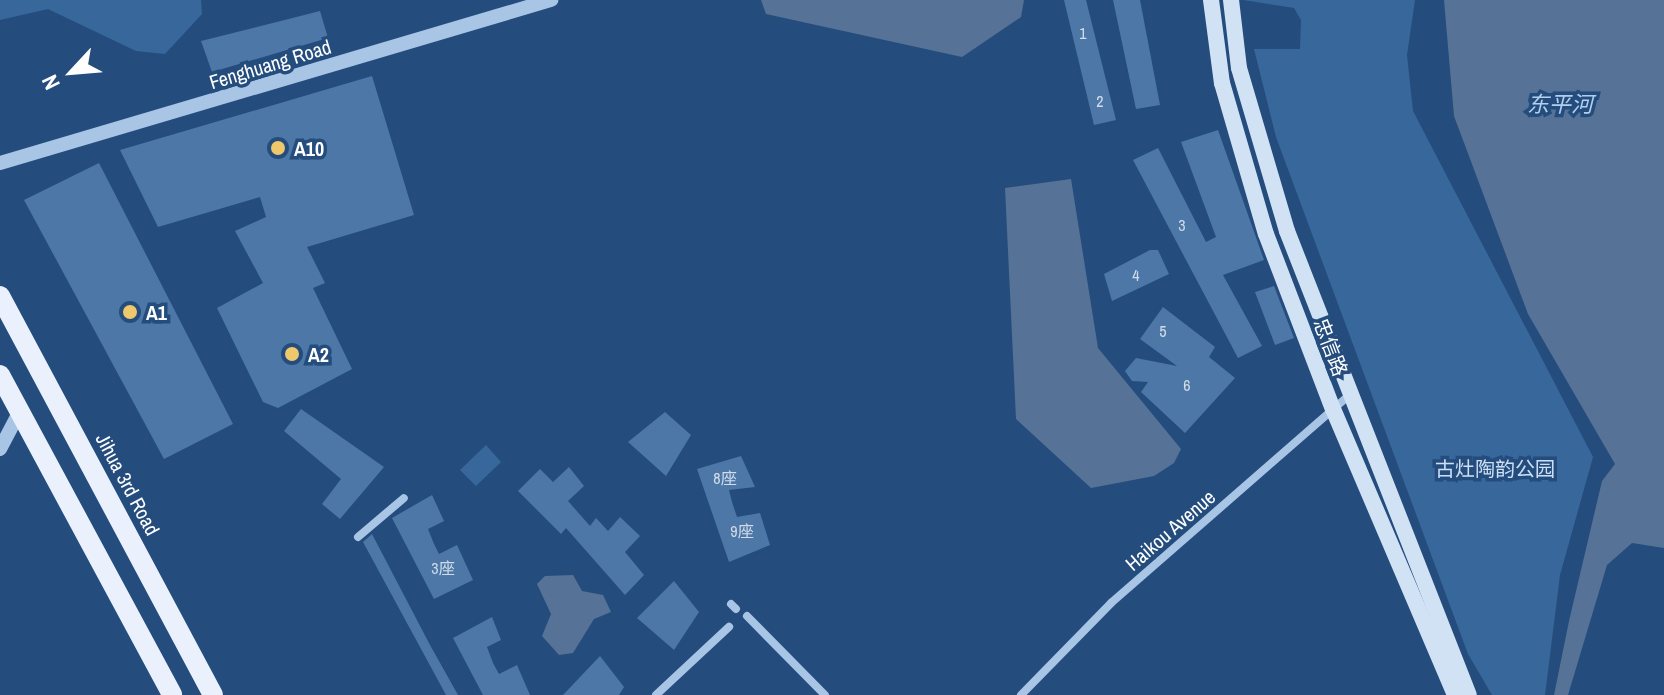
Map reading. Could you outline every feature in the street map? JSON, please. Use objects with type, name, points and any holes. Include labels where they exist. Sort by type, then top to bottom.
[{"type":"main road","name":"忠信路","points":[[1211,0],[1236,136],[1333,409],[1455,695]]},
{"type":"main road","name":"忠信路","points":[[1231,0],[1239,68],[1260,141],[1347,397],[1469,695]]},
{"type":"main road","name":"Jihua 3rd Road","points":[[0,296],[213,695]]},
{"type":"main road","points":[[0,375],[172,695]]},
{"type":"street","name":"Fenghuang Road","points":[[0,163],[551,0]]},
{"type":"street","name":"Haikou Avenue","points":[[1021,695],[1111,603],[1347,397]]},
{"type":"street","points":[[0,449],[19,413]]},
{"type":"street","points":[[358,537],[404,498]]},
{"type":"street","points":[[747,616],[825,695]]},
{"type":"street","points":[[656,695],[729,627]]},
{"type":"green space","points":[[0,0],[201,0],[202,14],[165,54],[136,51],[48,9],[0,20]]},
{"type":"green space","name":"古灶陶韵公园","points":[[1243,0],[1415,0],[1407,55],[1413,111],[1593,457],[1560,575],[1545,695],[1492,695],[1468,654],[1276,137],[1254,49],[1300,49],[1301,20],[1294,8]]},
{"type":"green space","points":[[486,445],[501,462],[476,486],[460,470]]},
{"type":"water","points":[[761,0],[1024,0],[1021,17],[962,57],[766,14]]},
{"type":"water","name":"东平河","points":[[1444,0],[1664,0],[1664,548],[1632,543],[1607,565],[1568,695],[1554,695],[1602,481],[1615,464],[1528,314],[1454,116]]},
{"type":"water","points":[[1071,179],[1098,348],[1181,449],[1174,463],[1154,476],[1091,488],[1016,419],[1005,188]]},
{"type":"water","points":[[573,575],[582,591],[603,595],[611,612],[594,619],[573,653],[559,655],[542,636],[551,614],[537,584],[545,576]]},
{"type":"building","points":[[1064,0],[1086,0],[1116,120],[1094,125]]},
{"type":"building","points":[[1113,0],[1140,0],[1160,105],[1136,109]]},
{"type":"building","points":[[320,11],[328,38],[212,72],[201,41]]},
{"type":"building","points":[[372,76],[414,215],[307,247],[325,283],[313,288],[352,369],[278,408],[263,402],[217,308],[263,283],[235,231],[266,217],[260,197],[158,227],[120,150]]},
{"type":"building","points":[[1218,130],[1264,260],[1223,275],[1262,346],[1238,358],[1133,160],[1158,148],[1206,242],[1216,237],[1181,142]]},
{"type":"building","name":"A1","points":[[99,163],[233,424],[164,459],[24,200]]},
{"type":"building","points":[[1150,250],[1158,250],[1169,274],[1112,301],[1104,274]]},
{"type":"building","points":[[1274,286],[1294,338],[1275,345],[1255,292]]},
{"type":"building","points":[[1163,307],[1215,347],[1209,357],[1235,378],[1185,433],[1141,392],[1148,382],[1132,381],[1125,371],[1136,358],[1177,366],[1140,339]]},
{"type":"building","points":[[301,409],[384,467],[340,519],[322,504],[341,479],[284,431]]},
{"type":"building","points":[[665,412],[691,435],[666,476],[628,442]]},
{"type":"building","points":[[741,456],[755,487],[729,490],[732,502],[737,517],[760,513],[770,545],[729,562],[697,469]]},
{"type":"building","points":[[569,467],[584,486],[568,501],[590,526],[596,518],[608,531],[620,517],[640,536],[625,552],[644,575],[625,595],[566,528],[561,534],[518,491],[540,469],[553,482]]},
{"type":"building","points":[[432,495],[444,521],[428,529],[434,544],[439,554],[457,545],[473,580],[434,599],[392,518]]},
{"type":"building","points":[[372,534],[458,695],[446,695],[363,542]]},
{"type":"building","points":[[674,581],[699,612],[674,650],[637,618]]},
{"type":"building","points":[[492,617],[501,640],[487,647],[493,663],[499,674],[517,665],[530,695],[483,695],[453,638]]},
{"type":"building","points":[[600,656],[624,687],[619,695],[563,695]]},
{"type":"place","name":"A10","points":[[278,148]]},
{"type":"place","name":"A1","points":[[130,312]]},
{"type":"place","name":"A2","points":[[292,354]]}]
